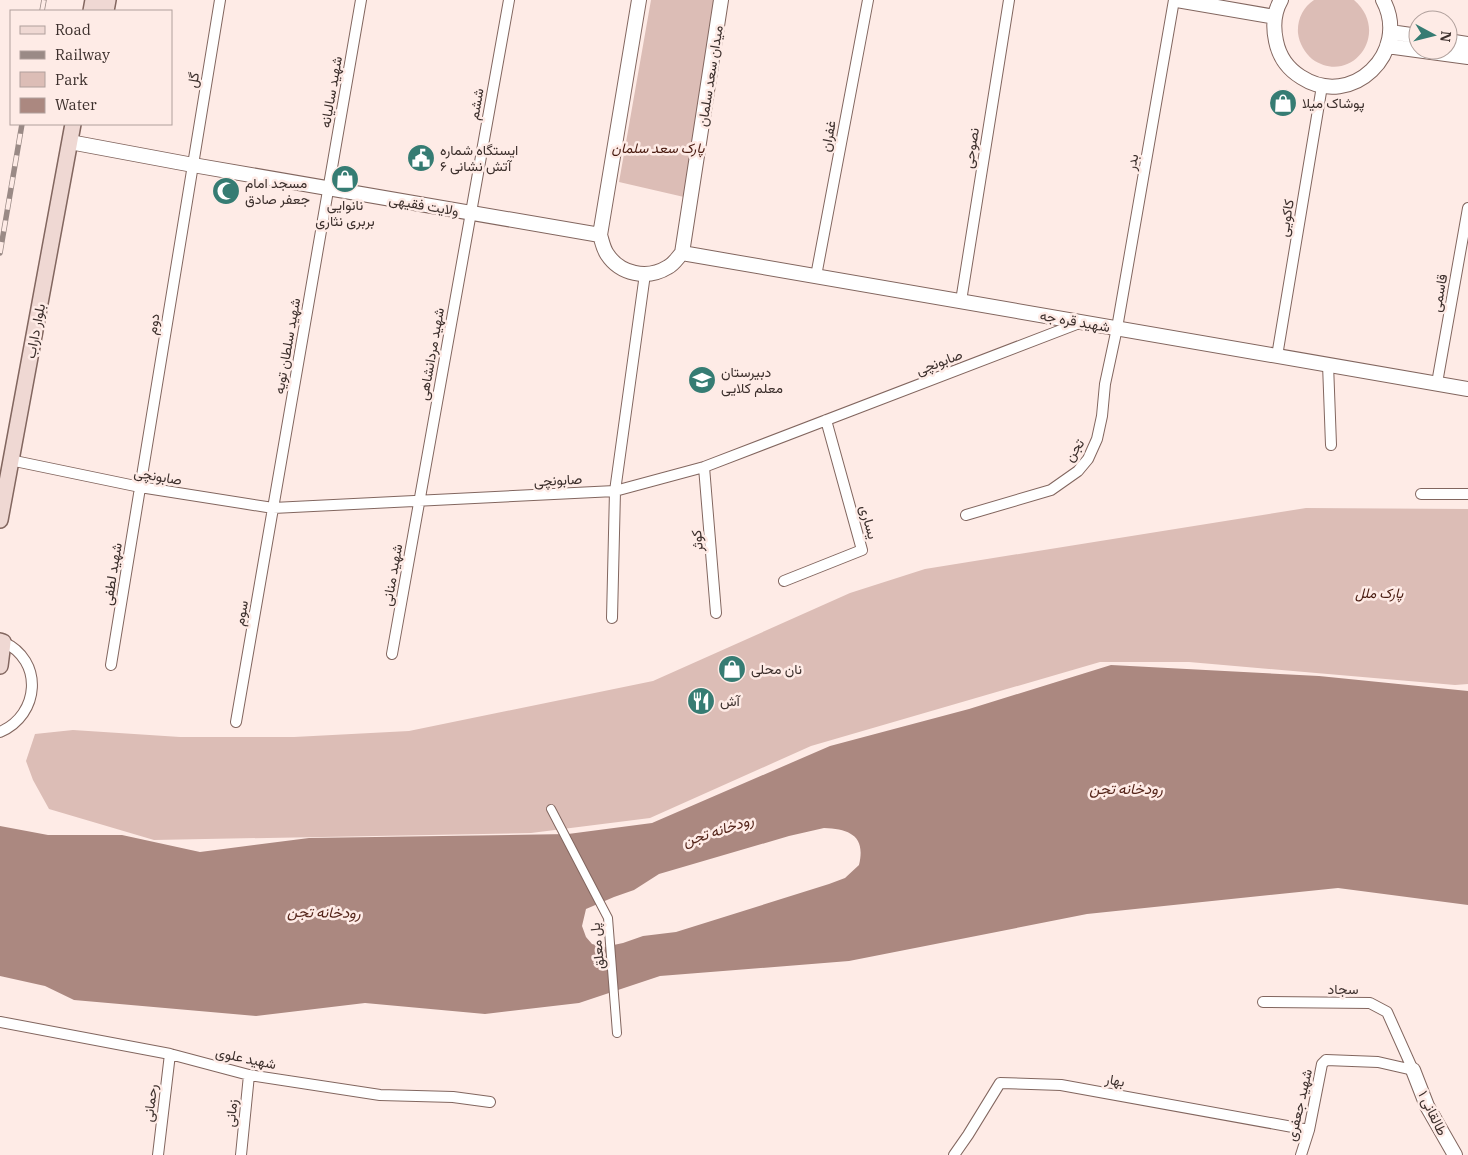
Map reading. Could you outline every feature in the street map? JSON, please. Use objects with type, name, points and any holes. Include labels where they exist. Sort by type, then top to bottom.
[{"type":"main road","name":"بلوار داراب","points":[[0,520],[73,125]]},
{"type":"main road","name":"بلوار داراب","points":[[70,142],[83,125]]},
{"type":"main road","points":[[0,666],[2,642]]},
{"type":"street","name":"گل","points":[[193,165],[220,0]]},
{"type":"street","name":"شهید سالیانه","points":[[329,188],[361,0]]},
{"type":"street","name":"ششم","points":[[470,213],[508,0]]},
{"type":"street","points":[[639,0],[600,235],[606,252],[618,266],[635,274],[653,274],[670,266],[682,253]]},
{"type":"street","name":"میدان سعد سلمان","points":[[682,253],[722,0]]},
{"type":"street","name":"غفران","points":[[816,276],[868,0]]},
{"type":"street","name":"نصوحی","points":[[960,301],[1010,0]]},
{"type":"street","points":[[1175,0],[1274,18]]},
{"type":"street","name":"بدر","points":[[1117,328],[1175,0]]},
{"type":"street","points":[[1281,0],[1274,18],[1277,48],[1284,62],[1294,73],[1307,81],[1322,86],[1352,83],[1366,76],[1377,66],[1385,53],[1391,23],[1383,0]]},
{"type":"street","points":[[1389,39],[1408,37]]},
{"type":"street","points":[[1389,39],[1468,58]]},
{"type":"street","name":"کاکویی","points":[[1277,356],[1322,86]]},
{"type":"street","name":"ولایت فقیهی","points":[[70,142],[600,235]]},
{"type":"street","name":"دوم","points":[[140,487],[193,165]]},
{"type":"street","name":"شهید سلطان تویه","points":[[273,508],[329,188]]},
{"type":"street","name":"قاسمی","points":[[1436,383],[1468,208]]},
{"type":"street","name":"شهید مردانشاهی","points":[[419,501],[470,213]]},
{"type":"street","name":"شهید قره جه","points":[[682,253],[1328,364],[1468,390]]},
{"type":"street","points":[[612,618],[615,491],[645,274]]},
{"type":"street","name":"صابونچی","points":[[10,460],[140,487],[273,508],[615,491],[704,467],[1082,322]]},
{"type":"street","name":"تجن","points":[[966,515],[1051,490],[1078,471],[1088,458],[1097,439],[1102,416],[1105,384],[1117,328]]},
{"type":"street","points":[[1328,364],[1331,445]]},
{"type":"street","name":"یساری","points":[[784,582],[862,550],[826,420]]},
{"type":"street","name":"کوثر","points":[[704,467],[716,613]]},
{"type":"street","name":"شهید لطفی","points":[[111,666],[140,487]]},
{"type":"street","points":[[1422,494],[1468,494]]},
{"type":"street","name":"شهید منانی","points":[[392,654],[419,501]]},
{"type":"street","name":"سوم","points":[[236,722],[273,508]]},
{"type":"street","points":[[0,732],[9,728],[20,719],[28,708],[32,694],[32,680],[28,666],[21,655],[10,645],[2,642]]},
{"type":"street","name":"پل معلق","points":[[551,809],[608,918],[618,1033]]},
{"type":"street","name":"سجاد","points":[[1263,1002],[1370,1003],[1388,1012],[1413,1070]]},
{"type":"street","name":"شهید علوی","points":[[0,1022],[170,1054],[249,1074],[380,1095],[453,1097],[490,1102]]},
{"type":"street","name":"رحمانی","points":[[158,1155],[170,1054]]},
{"type":"street","name":"شهید جعفری","points":[[1301,1155],[1309,1130],[1322,1064],[1326,1060],[1378,1062],[1413,1070]]},
{"type":"street","name":"طالقانی ۱","points":[[1413,1070],[1427,1106],[1455,1155]]},
{"type":"street","name":"زمانی","points":[[241,1155],[249,1074]]},
{"type":"street","name":"بهار","points":[[954,1155],[1000,1083],[1061,1085],[1309,1130]]},
{"type":"green space","name":"پارک سعد سلمان","points":[[651,0],[715,0],[684,197],[619,182]]},
{"type":"green space","points":[[1314,0],[1354,0],[1365,13],[1369,27],[1368,41],[1362,52],[1352,61],[1340,66],[1327,66],[1312,59],[1305,51],[1301,44],[1298,28],[1304,10]]},
{"type":"green space","name":"پارک ملل","points":[[1306,508],[1468,509],[1468,684],[1455,685],[1189,662],[1100,662],[811,746],[650,818],[531,833],[154,840],[49,809],[33,780],[26,761],[35,734],[73,730],[180,737],[294,737],[409,731],[653,681],[850,593],[925,569]]},
{"type":"water","name":"رودخانه تجن","points":[[1111,665],[1319,676],[1468,691],[1468,905],[1338,888],[1087,914],[849,961],[660,976],[579,1003],[485,1014],[365,1003],[256,1016],[74,1000],[45,986],[0,976],[0,826],[48,835],[122,835],[200,852],[309,838],[568,834],[652,823],[830,746],[969,709]],"holes":[[[824,828],[848,832],[854,836],[860,847],[859,865],[845,878],[676,932],[643,936],[604,947],[592,944],[586,937],[582,926],[586,909],[634,890],[659,874],[789,836]]]},
{"type":"railway","points":[[42,10],[44,0]]},
{"type":"railway","points":[[0,253],[22,125]]},
{"type":"place","name":"پوشاک میلا","points":[[1283,103]]},
{"type":"place","name":"ایستگاه شماره ۶ آتش نشانی","points":[[421,158]]},
{"type":"place","name":"نانوایی بربری نثاری","points":[[345,179]]},
{"type":"place","name":"مسجد امام جعفر صادق","points":[[226,191]]},
{"type":"place","name":"دبیرستان معلم کلایی","points":[[702,380]]},
{"type":"place","name":"نان محلی","points":[[732,669]]},
{"type":"place","name":"آش","points":[[701,701]]}]
